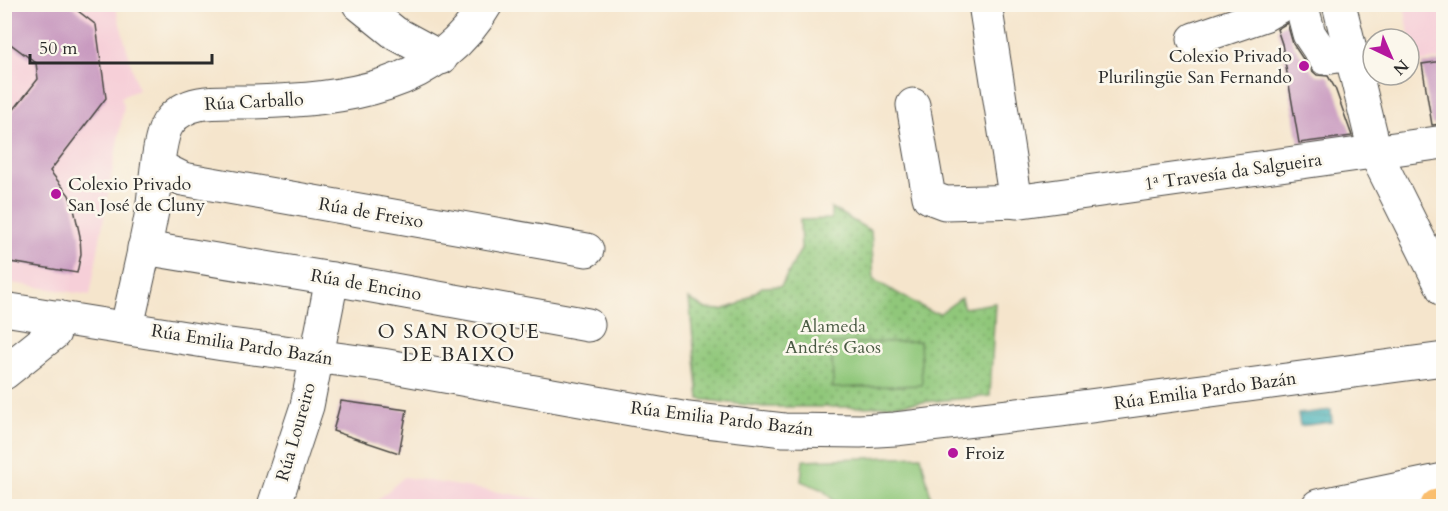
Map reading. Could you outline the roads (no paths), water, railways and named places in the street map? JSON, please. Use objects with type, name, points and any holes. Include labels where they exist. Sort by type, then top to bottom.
[{"type":"highway","points":[[1437,507],[1443,505]]},
{"type":"street","points":[[359,4],[395,33],[441,58]]},
{"type":"street","name":"Rúa Carballo","points":[[127,327],[144,248],[163,133],[168,123],[185,109],[209,104],[294,100],[346,94],[403,79],[441,58],[466,34],[486,4]]},
{"type":"street","points":[[985,4],[1019,202]]},
{"type":"street","points":[[1194,39],[1264,15],[1283,4]]},
{"type":"street","points":[[1298,4],[1303,11],[1309,34],[1325,58],[1350,54]]},
{"type":"street","points":[[1339,4],[1375,152],[1443,290]]},
{"type":"street","name":"1ª Travesía da Salgueira","points":[[913,105],[929,197],[945,203],[1019,202],[1443,142]]},
{"type":"street","name":"Rúa de Freixo","points":[[159,167],[183,179],[587,250]]},
{"type":"street","name":"Rúa de Encino","points":[[144,248],[588,325]]},
{"type":"street","name":"Rúa Loureiro","points":[[274,507],[307,406],[332,279]]},
{"type":"street","name":"Rúa Emilia Pardo Bazán","points":[[4,309],[382,365],[688,419],[784,430],[860,431],[1059,410],[1443,359]]},
{"type":"street","points":[[4,373],[54,333],[58,317]]},
{"type":"street","points":[[1318,507],[1443,480]]},
{"type":"water","points":[[1331,410],[1332,422],[1300,426],[1298,414]]},
{"type":"place","name":"Colexio Privado Plurilingüe San Fernando","points":[[1304,66]]},
{"type":"place","name":"Colexio Privado San José de Cluny","points":[[56,194]]},
{"type":"place","name":"Froiz","points":[[953,453]]},
{"type":"district","name":"O SAN ROQUE DE BAIXO","points":[[459,342]]},
{"type":"park label","name":"Alameda Andrés Gaos","points":[[833,336]]}]
